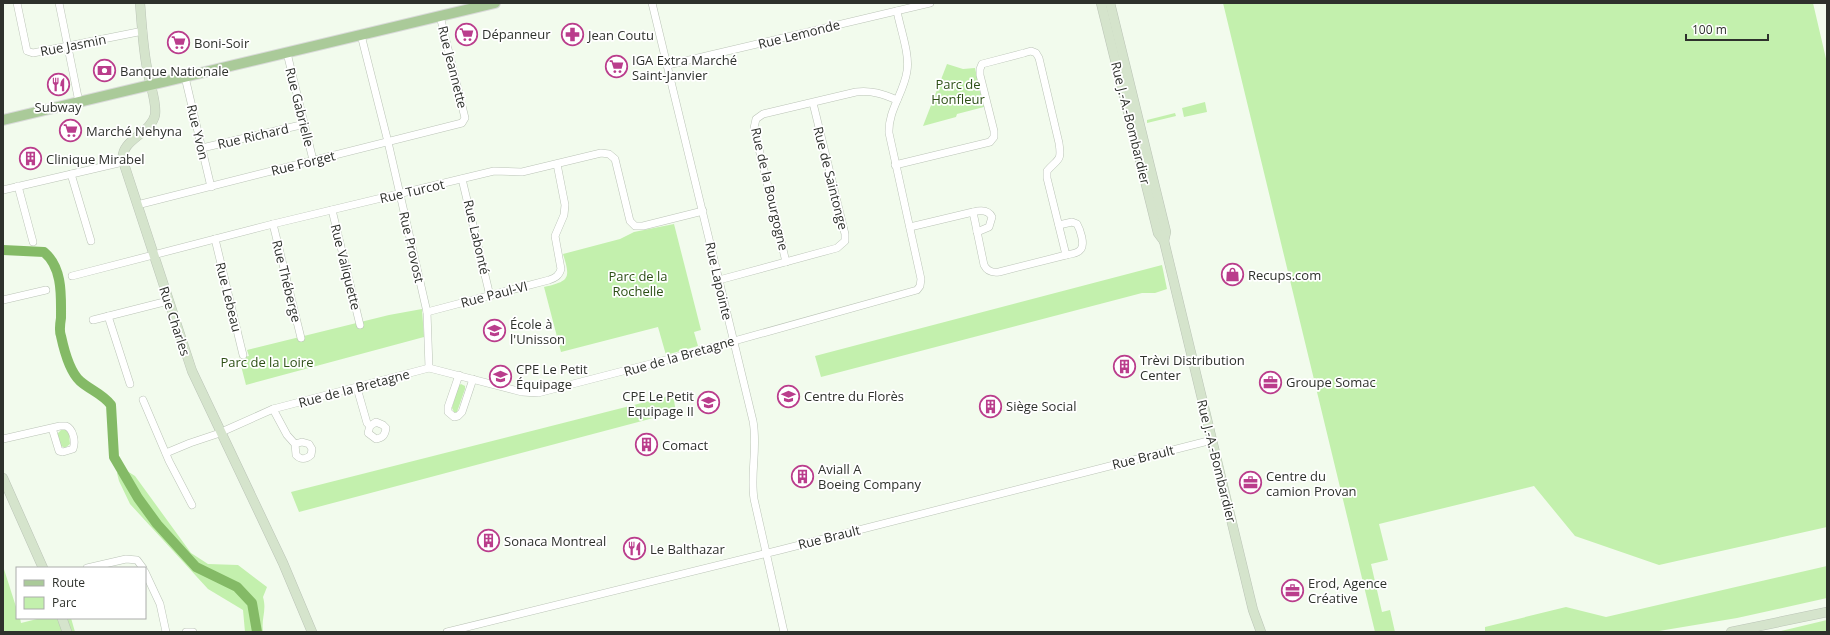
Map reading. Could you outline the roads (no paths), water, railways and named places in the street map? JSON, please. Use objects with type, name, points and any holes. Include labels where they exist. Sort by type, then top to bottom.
[{"type":"main road","points":[[3,120],[495,3]]},
{"type":"street","name":"Rue Jasmin","points":[[17,3],[27,51],[33,53],[143,31]]},
{"type":"street","points":[[59,3],[79,102]]},
{"type":"street","points":[[3,190],[123,162],[123,155],[126,148],[147,129],[154,118],[155,110],[140,3]]},
{"type":"street","name":"Rue Lapointe","points":[[652,3],[734,340],[754,429],[755,449],[752,479],[753,495],[784,632]]},
{"type":"street","name":"Rue Lemonde","points":[[668,66],[930,3]]},
{"type":"street","name":"Rue J.-A.-Bombardier","points":[[1101,3],[1158,233],[1164,241],[1253,610],[1256,632]]},
{"type":"street","name":"Rue J.-A.-Bombardier","points":[[1110,3],[1166,232],[1164,241]]},
{"type":"street","name":"Rue de la Bretagne","points":[[166,454],[190,443],[221,433],[273,409],[429,368],[522,392],[538,393],[677,357],[917,290],[922,281],[888,129],[890,118],[905,80],[908,67],[897,11]]},
{"type":"street","name":"Rue Jeannette","points":[[440,16],[466,118]]},
{"type":"street","name":"Rue Provost","points":[[361,35],[388,142],[427,312],[429,368]]},
{"type":"street","points":[[895,165],[990,142],[994,137],[994,131],[982,91],[980,69],[982,64],[1030,51],[1036,53],[1039,58],[1061,155],[1059,160],[1047,172],[1047,178],[1066,255]]},
{"type":"street","name":"Rue Gabrielle","points":[[287,53],[313,160]]},
{"type":"street","name":"Rue Yvon","points":[[185,77],[211,187]]},
{"type":"street","name":"Rue de la Bourgogne","points":[[786,262],[754,122],[761,115],[862,92],[883,94],[897,100]]},
{"type":"street","name":"Rue de Saintonge","points":[[719,280],[838,248],[845,240],[813,102]]},
{"type":"street","name":"Rue Forget","points":[[137,205],[462,123],[466,118]]},
{"type":"street","name":"Rue Richard","points":[[202,148],[304,124]]},
{"type":"street","name":"Rue Turcot","points":[[72,276],[273,224],[494,171],[522,172],[601,153],[612,156],[617,164],[630,221],[635,226],[703,211]]},
{"type":"street","name":"Rue Charles","points":[[123,162],[192,371],[280,557],[312,632]]},
{"type":"street","name":"Rue Paul-VI","points":[[427,312],[549,280],[560,274],[561,269],[556,236],[564,215],[565,205],[557,164]]},
{"type":"street","points":[[71,174],[90,241]]},
{"type":"street","name":"Rue Labonté","points":[[462,179],[490,296]]},
{"type":"street","points":[[18,186],[33,242]]},
{"type":"street","name":"Rue Valiquette","points":[[332,210],[360,325]]},
{"type":"street","points":[[910,227],[972,212],[984,211],[990,214],[992,220],[988,227],[977,232]]},
{"type":"street","points":[[972,212],[984,265],[992,272],[1066,255],[1082,249],[1083,244],[1077,224],[1072,222],[1059,225]]},
{"type":"street","name":"Rue Théberge","points":[[273,224],[301,338]]},
{"type":"street","name":"Rue Lebeau","points":[[215,239],[243,355]]},
{"type":"street","points":[[3,300],[46,290]]},
{"type":"street","points":[[93,320],[168,301]]},
{"type":"street","points":[[108,316],[130,384]]},
{"type":"street","points":[[459,375],[448,407],[448,412],[454,417],[458,416],[462,412],[473,379]]},
{"type":"street","points":[[357,388],[367,423],[370,426]]},
{"type":"street","points":[[143,400],[166,454],[192,506]]},
{"type":"street","points":[[273,409],[287,434],[295,444]]},
{"type":"street","points":[[3,439],[52,428]]},
{"type":"street","name":"Rue Brault","points":[[447,632],[1212,440]]},
{"type":"street","points":[[3,478],[43,567]]},
{"type":"street","points":[[92,567],[132,558],[139,561],[142,567]]},
{"type":"street","points":[[146,574],[160,604],[166,632]]},
{"type":"street","name":"Rue J.-A.-Bombardier","points":[[1253,610],[1261,632]]},
{"type":"street","points":[[1731,632],[1761,630],[1827,612]]},
{"type":"street","points":[[62,619],[67,632]]},
{"type":"street","points":[[186,632],[194,632]]},
{"type":"waterway","points":[[3,250],[44,252],[55,266],[60,283],[60,332],[65,354],[76,377],[108,401],[111,405],[114,457],[138,498],[157,524],[196,567],[237,587],[252,603],[257,632]]},
{"type":"place","name":"Dépanneur","points":[[467,34]]},
{"type":"place","name":"Jean Coutu","points":[[572,35]]},
{"type":"place","name":"Boni-Soir","points":[[179,43]]},
{"type":"place","name":"IGA Extra Marché Saint-Janvier","points":[[616,67]]},
{"type":"place","name":"Banque Nationale","points":[[104,71]]},
{"type":"place","name":"Subway","points":[[58,85]]},
{"type":"place","name":"Marché Nehyna","points":[[70,131]]},
{"type":"place","name":"Clinique Mirabel","points":[[31,159]]},
{"type":"place","name":"Recups.com","points":[[1232,275]]},
{"type":"place","name":"École à l'Unisson","points":[[494,331]]},
{"type":"place","name":"Trèvi Distribution Center","points":[[1124,367]]},
{"type":"place","name":"CPE Le Petit Équipage","points":[[500,376]]},
{"type":"place","name":"Groupe Somac","points":[[1271,382]]},
{"type":"place","name":"Centre du Florès","points":[[789,396]]},
{"type":"place","name":"CPE Le Petit Equipage II","points":[[709,403]]},
{"type":"place","name":"Siège Social","points":[[990,406]]},
{"type":"place","name":"Comact","points":[[647,445]]},
{"type":"place","name":"Aviall A Boeing Company","points":[[802,476]]},
{"type":"place","name":"Centre du camion Provan","points":[[1251,483]]},
{"type":"place","name":"Sonaca Montreal","points":[[488,541]]},
{"type":"place","name":"Le Balthazar","points":[[635,549]]},
{"type":"place","name":"Erod, Agence Créative","points":[[1292,590]]},
{"type":"park label","name":"Parc de Honfleur","points":[[958,92]]},
{"type":"park label","name":"Parc de la Rochelle","points":[[638,284]]},
{"type":"park label","name":"Parc de la Loire","points":[[267,362]]}]
